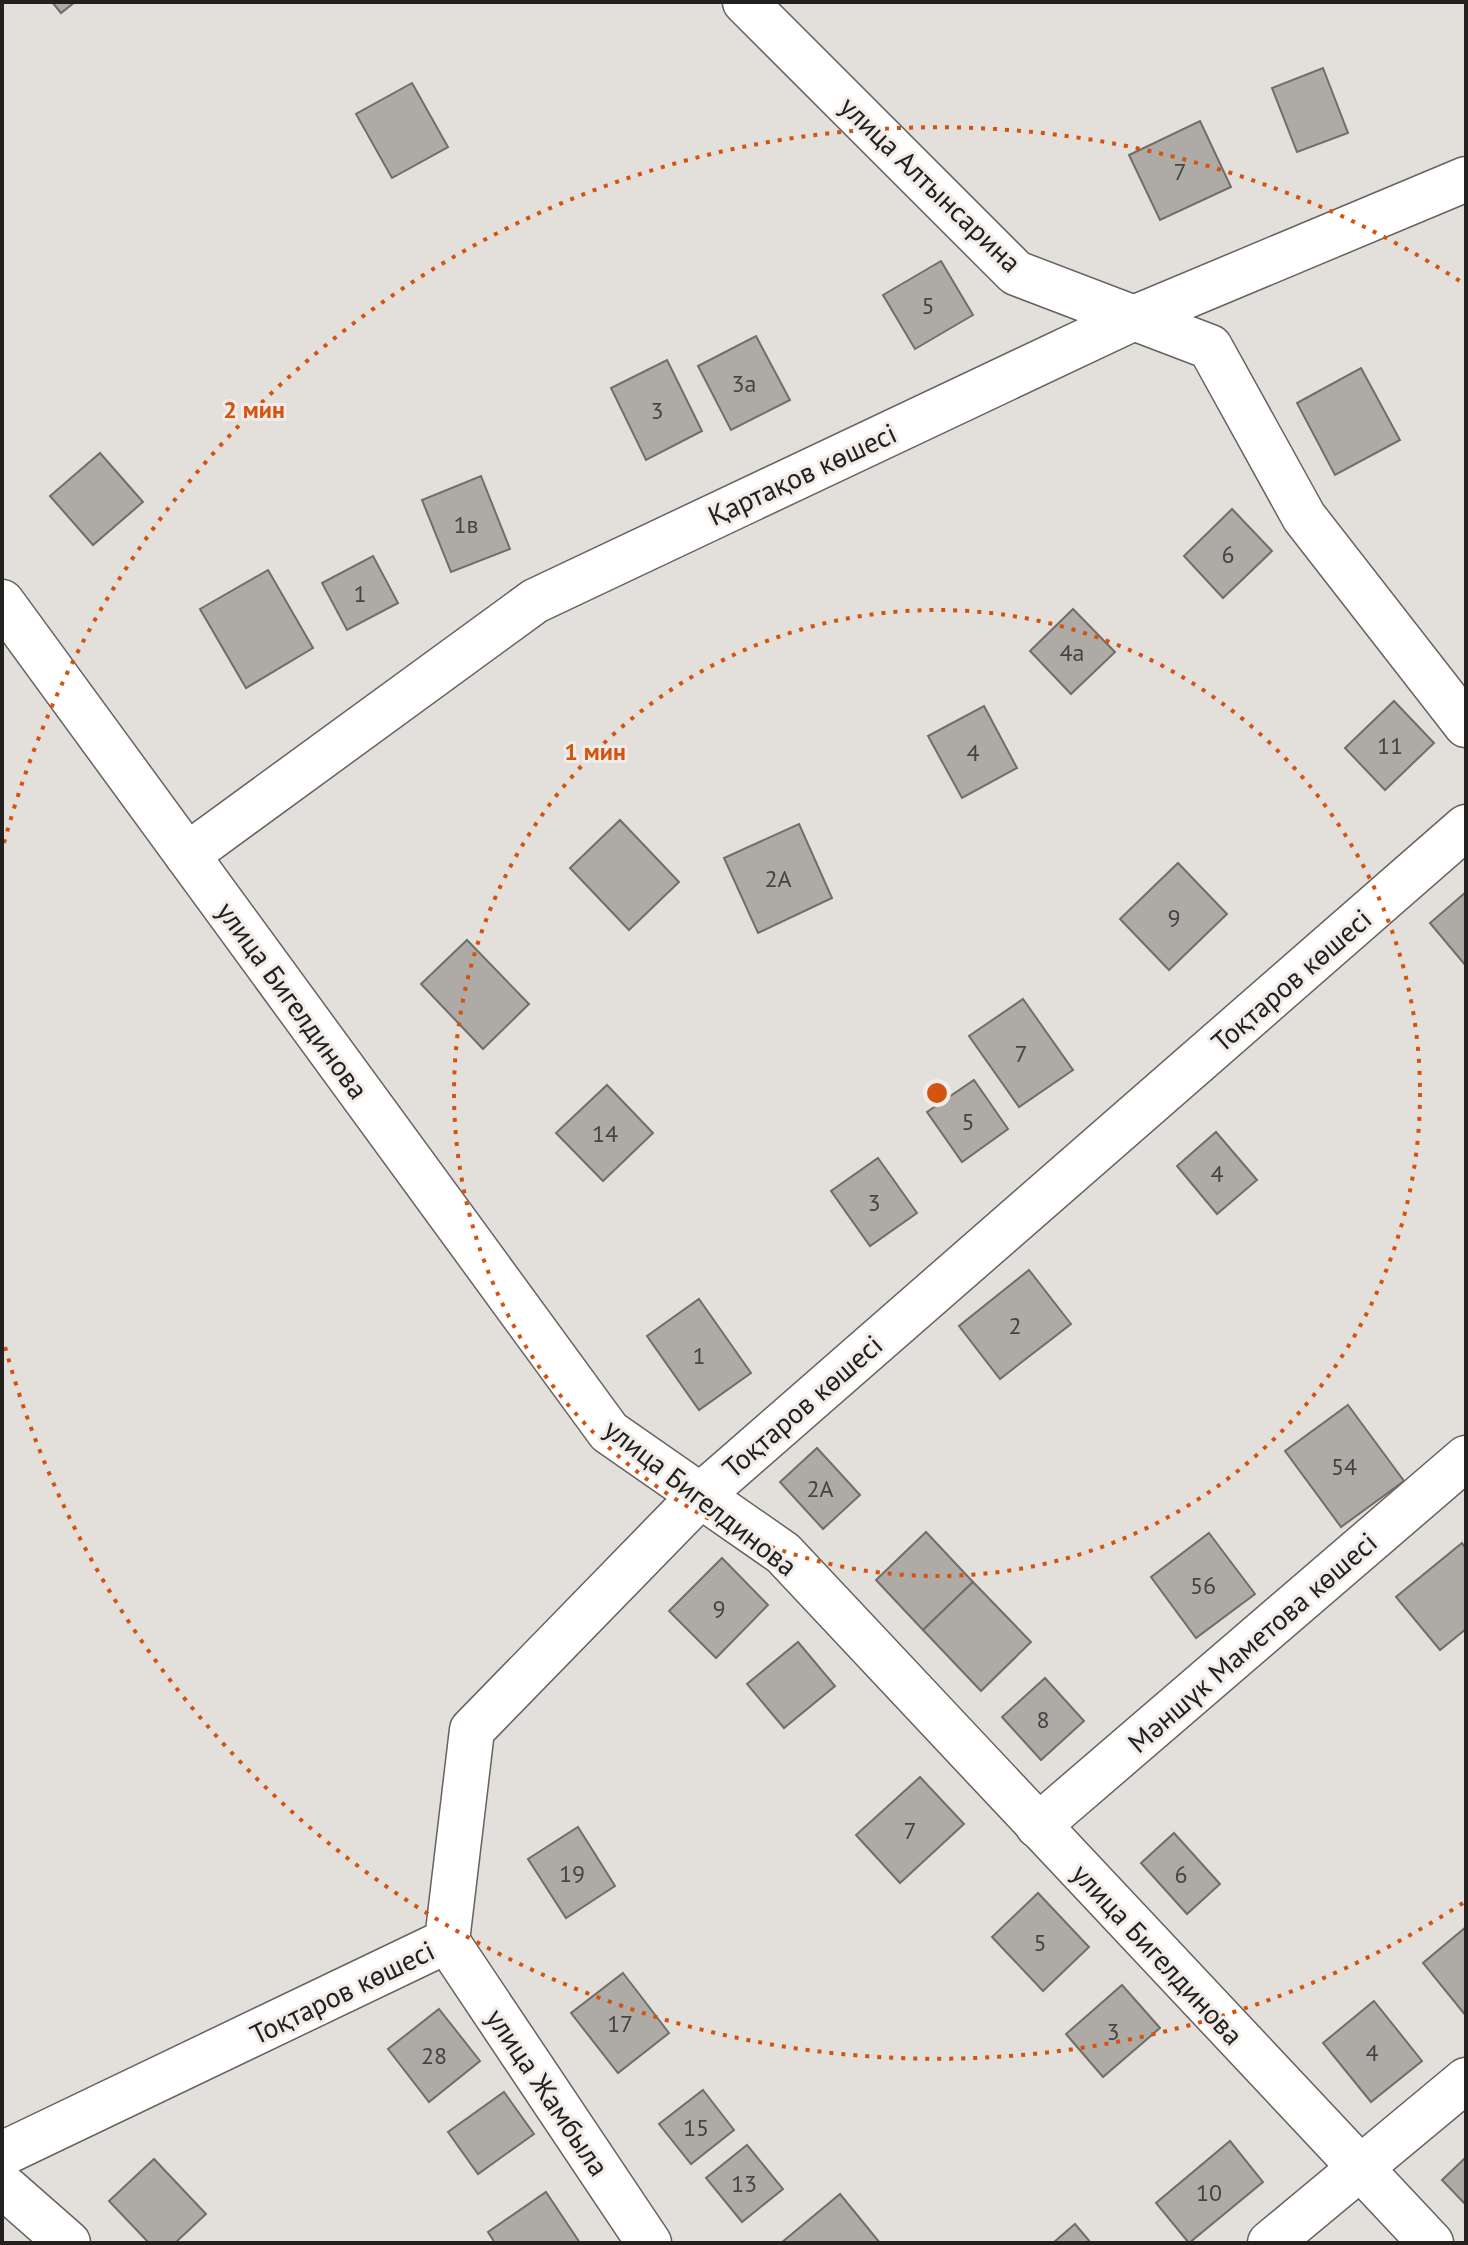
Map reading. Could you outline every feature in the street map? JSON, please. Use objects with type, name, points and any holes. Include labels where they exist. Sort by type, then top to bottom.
[{"type":"street","name":"улица Алтынсарина","points":[[745,2],[1016,273],[1210,347],[1304,517],[1466,725]]},
{"type":"street","name":"Қартақов көшесі","points":[[187,855],[535,601],[1134,318],[1466,179]]},
{"type":"street","name":"улица Бигелдинова","points":[[2,602],[609,1432],[783,1553],[1431,2243]]},
{"type":"street","name":"Тоқтаров көшесі","points":[[2,2154],[447,1941],[472,1730],[700,1496],[1466,827]]},
{"type":"street","name":"Мәншүк Маметова көшесі","points":[[1038,1826],[1466,1458]]},
{"type":"street","name":"улица Жамбыла","points":[[447,1941],[649,2243]]},
{"type":"street","points":[[1270,2243],[1466,2080]]},
{"type":"street","points":[[2,2185],[68,2243]]},
{"type":"building","points":[[52,2],[75,2],[61,13]]},
{"type":"building","points":[[1323,68],[1348,133],[1297,152],[1272,88]]},
{"type":"building","points":[[412,83],[448,147],[392,178],[356,114]]},
{"type":"building","points":[[1200,121],[1231,187],[1160,220],[1129,155]]},
{"type":"building","points":[[941,261],[973,315],[915,349],[883,295]]},
{"type":"building","points":[[756,336],[790,400],[731,430],[698,366]]},
{"type":"building","points":[[667,360],[702,431],[646,460],[611,388]]},
{"type":"building","points":[[1361,368],[1400,440],[1335,475],[1297,403]]},
{"type":"building","points":[[100,453],[143,502],[93,545],[50,496]]},
{"type":"building","points":[[481,476],[510,549],[451,572],[422,500]]},
{"type":"building","points":[[1232,509],[1272,551],[1223,598],[1184,556]]},
{"type":"building","points":[[373,556],[398,603],[347,630],[322,583]]},
{"type":"building","points":[[268,570],[313,648],[246,688],[200,609]]},
{"type":"building","points":[[1073,609],[1115,652],[1071,694],[1030,651]]},
{"type":"building","points":[[1394,701],[1434,743],[1385,790],[1345,748]]},
{"type":"building","points":[[984,706],[1017,768],[962,798],[928,736]]},
{"type":"building","points":[[620,820],[679,882],[629,930],[570,868]]},
{"type":"building","points":[[799,824],[832,898],[758,933],[724,858]]},
{"type":"building","points":[[1178,863],[1227,914],[1169,970],[1120,919]]},
{"type":"building","points":[[1466,892],[1466,966],[1430,923]]},
{"type":"building","points":[[467,940],[529,1004],[483,1049],[421,984]]},
{"type":"building","points":[[1023,999],[1073,1070],[1019,1107],[969,1036]]},
{"type":"building","points":[[974,1080],[1008,1129],[962,1162],[927,1112]]},
{"type":"building","points":[[607,1085],[653,1133],[603,1181],[556,1133]]},
{"type":"building","points":[[1216,1132],[1257,1180],[1217,1214],[1177,1166]]},
{"type":"building","points":[[878,1158],[917,1213],[870,1246],[831,1191]]},
{"type":"building","points":[[1029,1270],[1071,1324],[1000,1379],[959,1326]]},
{"type":"building","points":[[699,1299],[751,1373],[699,1410],[647,1336]]},
{"type":"building","points":[[1348,1405],[1404,1481],[1341,1527],[1285,1451]]},
{"type":"building","points":[[817,1448],[860,1495],[823,1529],[780,1482]]},
{"type":"building","points":[[926,1532],[973,1582],[923,1630],[876,1580]]},
{"type":"building","points":[[1209,1533],[1255,1594],[1196,1638],[1151,1577]]},
{"type":"building","points":[[1462,1543],[1466,1549],[1466,1629],[1440,1650],[1396,1597]]},
{"type":"building","points":[[722,1558],[768,1605],[716,1658],[669,1611]]},
{"type":"building","points":[[973,1582],[1031,1642],[981,1691],[923,1630]]},
{"type":"building","points":[[798,1642],[835,1686],[784,1728],[747,1684]]},
{"type":"building","points":[[1045,1678],[1084,1721],[1041,1760],[1002,1717]]},
{"type":"building","points":[[920,1777],[964,1824],[900,1883],[856,1835]]},
{"type":"building","points":[[578,1827],[615,1886],[566,1918],[528,1859]]},
{"type":"building","points":[[1174,1833],[1220,1884],[1187,1914],[1141,1863]]},
{"type":"building","points":[[1038,1893],[1089,1947],[1043,1991],[992,1937]]},
{"type":"building","points":[[1466,1927],[1466,2016],[1423,1963]]},
{"type":"building","points":[[623,1973],[669,2033],[618,2073],[571,2013]]},
{"type":"building","points":[[1122,1985],[1160,2028],[1103,2077],[1066,2034]]},
{"type":"building","points":[[1374,2001],[1422,2061],[1371,2102],[1323,2043]]},
{"type":"building","points":[[439,2009],[480,2061],[429,2102],[388,2049]]},
{"type":"building","points":[[703,2090],[734,2130],[691,2164],[659,2124]]},
{"type":"building","points":[[504,2092],[534,2134],[478,2174],[448,2132]]},
{"type":"building","points":[[1230,2141],[1263,2182],[1189,2243],[1156,2203]]},
{"type":"building","points":[[747,2145],[783,2189],[742,2222],[706,2178]]},
{"type":"building","points":[[1466,2157],[1466,2205],[1442,2180]]},
{"type":"building","points":[[154,2159],[206,2214],[175,2243],[149,2243],[109,2201]]},
{"type":"building","points":[[546,2192],[580,2243],[495,2243],[488,2232]]},
{"type":"building","points":[[840,2194],[880,2243],[781,2243]]},
{"type":"building","points":[[1075,2224],[1091,2243],[1053,2243]]}]
